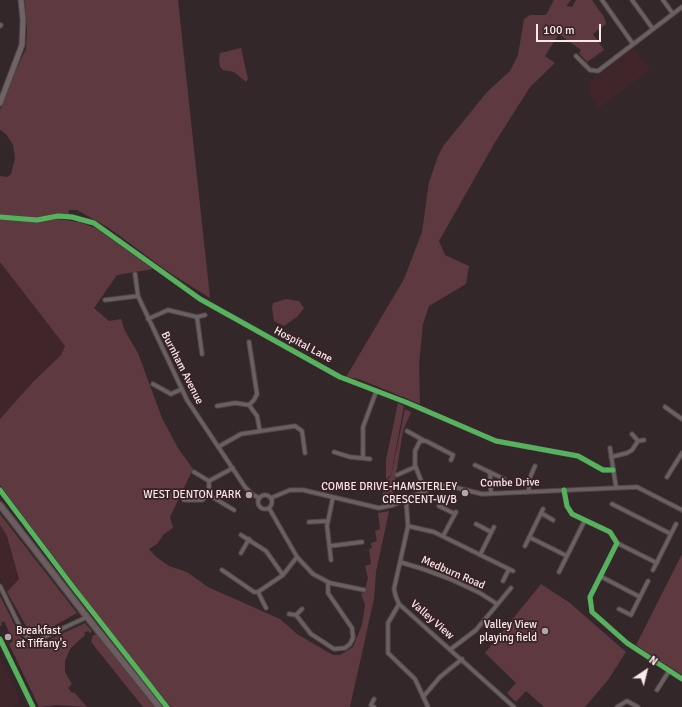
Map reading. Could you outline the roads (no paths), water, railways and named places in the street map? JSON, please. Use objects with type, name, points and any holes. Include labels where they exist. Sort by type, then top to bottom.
[{"type":"main road","points":[[0,504],[159,707]]},
{"type":"street","points":[[0,100],[22,45],[23,20],[21,0]]},
{"type":"street","points":[[602,0],[633,44]]},
{"type":"street","points":[[632,0],[653,29]]},
{"type":"street","points":[[662,0],[673,14]]},
{"type":"street","points":[[576,56],[590,70],[598,70],[682,7]]},
{"type":"street","name":"Hospital Lane","points":[[0,217],[37,220],[58,216],[72,217],[94,223],[200,299],[340,377],[408,403],[496,441],[578,456],[603,470],[613,470]]},
{"type":"street","name":"Burnham Avenue","points":[[135,274],[138,296],[187,400],[245,487],[259,498]]},
{"type":"street","points":[[105,300],[138,296]]},
{"type":"street","points":[[148,319],[168,310],[197,317],[205,315]]},
{"type":"street","points":[[197,317],[202,354]]},
{"type":"street","points":[[249,342],[257,394],[249,405]]},
{"type":"street","points":[[153,384],[171,394],[182,389]]},
{"type":"street","points":[[362,458],[363,427],[376,392]]},
{"type":"street","points":[[217,406],[235,403],[249,405],[257,416],[260,431]]},
{"type":"street","points":[[665,407],[682,419]]},
{"type":"street","points":[[218,447],[235,436],[297,426],[302,431],[305,453]]},
{"type":"street","points":[[407,431],[453,455],[451,460]]},
{"type":"street","points":[[632,434],[638,441]]},
{"type":"street","points":[[423,440],[420,442],[416,451],[415,467],[425,491]]},
{"type":"street","points":[[611,457],[627,453],[632,450],[638,441],[644,440]]},
{"type":"street","points":[[610,448],[616,487],[637,487],[682,510]]},
{"type":"street","points":[[334,452],[350,457],[370,459]]},
{"type":"street","points":[[667,477],[680,460],[682,453]]},
{"type":"street","points":[[475,465],[504,479]]},
{"type":"street","points":[[529,492],[529,480],[535,466]]},
{"type":"street","points":[[397,476],[415,467]]},
{"type":"street","points":[[210,482],[232,468]]},
{"type":"street","points":[[194,472],[210,482]]},
{"type":"street","points":[[490,472],[491,494]]},
{"type":"street","points":[[209,495],[210,482]]},
{"type":"street","name":"Combe Drive","points":[[271,498],[290,490],[303,490],[379,508],[445,484],[475,493],[491,494],[616,487]]},
{"type":"street","points":[[564,490],[569,510],[572,514],[610,532],[617,543],[657,563]]},
{"type":"street","points":[[184,500],[202,500],[209,495]]},
{"type":"street","points":[[209,495],[234,510]]},
{"type":"street","points":[[265,495],[271,498],[272,502],[269,508],[264,509],[260,506],[259,498],[265,495]]},
{"type":"street","points":[[331,560],[327,521],[333,497]]},
{"type":"street","name":"Valley View","points":[[406,499],[408,526],[394,589],[400,604],[514,707]]},
{"type":"street","points":[[612,504],[671,534]]},
{"type":"street","points":[[439,506],[455,513],[443,536]]},
{"type":"street","points":[[269,508],[297,557],[313,574],[328,582],[364,590]]},
{"type":"street","points":[[525,546],[543,509]]},
{"type":"street","points":[[541,513],[553,520]]},
{"type":"street","points":[[559,572],[585,520]]},
{"type":"street","points":[[308,522],[327,521]]},
{"type":"street","points":[[476,524],[492,532]]},
{"type":"street","points":[[653,570],[676,524]]},
{"type":"street","points":[[408,526],[434,532],[513,571]]},
{"type":"street","points":[[480,555],[494,527]]},
{"type":"street","points":[[241,535],[266,550],[283,575]]},
{"type":"street","points":[[529,537],[567,556]]},
{"type":"street","points":[[241,553],[249,539]]},
{"type":"street","points":[[330,546],[362,542]]},
{"type":"street","points":[[617,543],[590,597],[592,612],[627,643],[682,679]]},
{"type":"street","points":[[222,570],[254,592],[258,592],[283,575],[297,557]]},
{"type":"street","name":"Medburn Road","points":[[400,562],[450,579],[480,593],[497,604]]},
{"type":"street","points":[[502,581],[509,569]]},
{"type":"street","points":[[600,576],[640,597]]},
{"type":"street","points":[[619,609],[631,615],[648,581]]},
{"type":"street","points":[[289,614],[296,615],[311,634],[334,649],[345,648],[350,644],[353,638],[352,628],[328,593],[328,582]]},
{"type":"street","points":[[0,586],[23,634],[32,641],[40,639],[87,617]]},
{"type":"street","points":[[451,649],[476,630],[511,588]]},
{"type":"street","points":[[258,592],[266,608]]},
{"type":"street","points":[[400,604],[388,623],[388,653],[415,680],[428,707]]},
{"type":"street","points":[[296,615],[302,609]]},
{"type":"street","points":[[0,639],[34,707]]},
{"type":"street","points":[[423,697],[440,677],[462,659]]},
{"type":"street","points":[[657,690],[669,671]]},
{"type":"street","points":[[374,699],[371,706],[374,707]]},
{"type":"street","points":[[617,707],[627,701],[638,707]]},
{"type":"place","name":"COMBE DRIVE-HAMSTERLEY CRESCENT-W/B","points":[[465,493]]},
{"type":"place","name":"WEST DENTON PARK","points":[[249,495]]},
{"type":"place","name":"Valley View playing field","points":[[545,631]]},
{"type":"place","name":"Breakfast at Tiffany's","points":[[8,637]]}]
